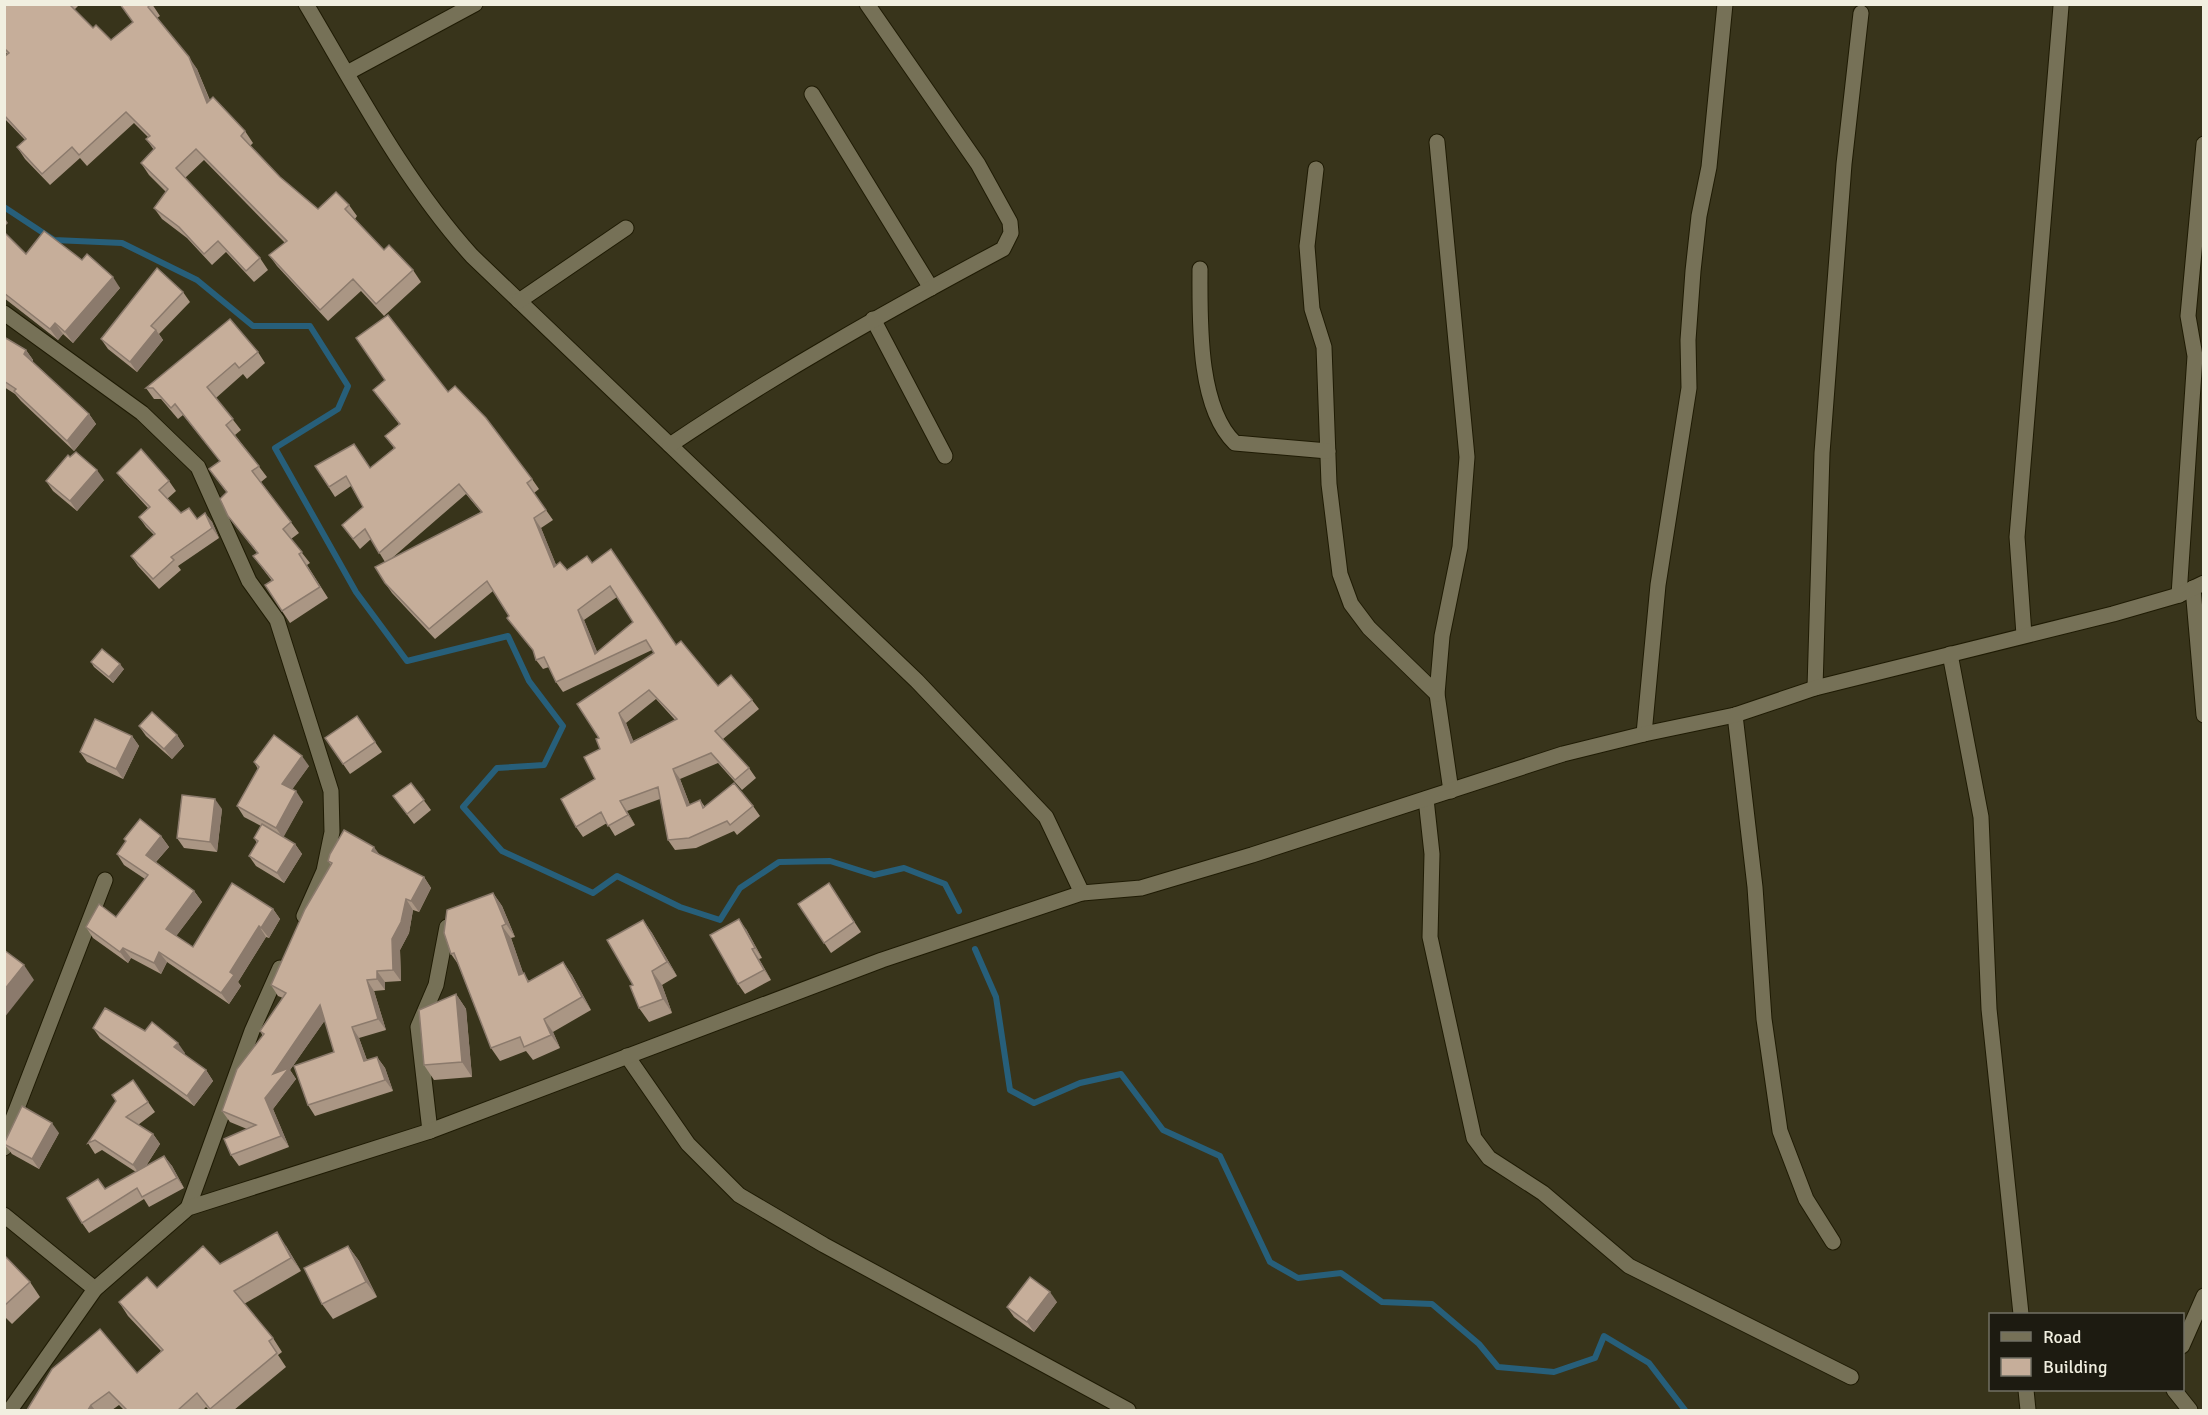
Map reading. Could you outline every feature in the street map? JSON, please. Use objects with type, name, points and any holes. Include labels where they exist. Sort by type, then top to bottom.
[{"type":"street","points":[[306,4],[394,151],[448,230],[519,301],[917,681],[956,724],[1030,797],[1046,817],[1082,893]]},
{"type":"street","points":[[347,73],[475,4]]},
{"type":"street","points":[[670,445],[750,391],[873,319],[1003,249],[1011,233],[1010,222],[978,164],[867,4]]},
{"type":"street","points":[[1644,734],[1658,585],[1689,388],[1688,340],[1693,271],[1699,216],[1709,167],[1725,4]]},
{"type":"street","points":[[2024,634],[2017,537],[2061,6]]},
{"type":"street","points":[[1815,688],[1822,453],[1844,164],[1862,13]]},
{"type":"street","points":[[812,94],[931,288]]},
{"type":"street","points":[[1437,142],[1467,457],[1460,547],[1442,636],[1437,694],[1451,791]]},
{"type":"street","points":[[2204,144],[2188,316],[2195,356],[2192,589],[2204,715]]},
{"type":"street","points":[[1316,169],[1307,246],[1312,309],[1324,346],[1329,484],[1340,574],[1351,604],[1369,628],[1437,694]]},
{"type":"street","points":[[519,301],[626,228]]},
{"type":"street","points":[[1200,269],[1200,344],[1214,411],[1224,433],[1235,442],[1328,452]]},
{"type":"street","points":[[4,313],[142,413],[198,467],[249,581],[277,620],[331,791],[332,832],[324,871],[295,935]]},
{"type":"street","points":[[873,319],[945,456]]},
{"type":"street","points":[[10,1410],[95,1289],[188,1209],[430,1131],[882,960],[1082,893],[1141,888],[1563,754],[1644,734],[1735,716],[1815,688],[2024,634],[2114,614],[2192,589]]},
{"type":"street","points":[[1950,654],[1981,817],[1989,1009],[2021,1313]]},
{"type":"street","points":[[1735,716],[1755,887],[1764,1019],[1780,1131],[1806,1199],[1833,1242]]},
{"type":"street","points":[[1426,799],[1432,854],[1430,937],[1474,1138],[1489,1158],[1544,1193],[1629,1266],[1851,1377]]},
{"type":"street","points":[[4,1148],[9,1129],[105,880]]},
{"type":"street","points":[[430,1131],[418,1027],[436,985],[447,927]]},
{"type":"street","points":[[188,1209],[252,1030],[285,956]]},
{"type":"street","points":[[627,1056],[688,1144],[739,1195],[824,1245],[1122,1409]]},
{"type":"street","points":[[4,1215],[95,1289]]},
{"type":"street","points":[[2184,1341],[2204,1296]]},
{"type":"street","points":[[2026,1391],[2028,1410]]},
{"type":"street","points":[[2176,1391],[2190,1410]]},
{"type":"building","points":[[4,4],[69,4],[93,28],[96,25],[111,40],[133,22],[120,4],[151,4],[148,7],[189,57],[207,103],[213,97],[245,131],[241,136],[280,177],[318,209],[336,192],[349,205],[345,209],[384,250],[389,245],[413,270],[376,304],[353,279],[320,310],[269,255],[287,241],[196,149],[176,168],[260,258],[246,271],[218,241],[204,254],[179,227],[154,208],[168,189],[141,163],[155,148],[146,139],[150,136],[126,112],[79,155],[72,147],[42,174],[17,147],[26,139],[4,115],[4,57],[9,53],[4,48]]},
{"type":"building","points":[[44,231],[82,260],[87,254],[113,277],[65,332],[55,323],[50,329],[4,293],[4,232],[26,254]]},
{"type":"building","points":[[157,268],[183,292],[151,326],[156,330],[130,362],[101,339]]},
{"type":"building","points":[[388,315],[448,392],[455,386],[486,418],[532,479],[527,483],[546,510],[534,518],[554,567],[560,562],[567,570],[587,556],[592,563],[611,549],[676,645],[681,641],[718,686],[731,675],[752,700],[715,731],[749,768],[735,780],[711,753],[673,769],[687,806],[700,800],[703,808],[734,783],[753,806],[730,825],[727,821],[689,838],[668,840],[658,787],[620,801],[628,815],[608,826],[601,812],[576,827],[561,799],[595,779],[584,757],[600,749],[596,739],[599,738],[577,704],[654,653],[646,640],[556,682],[544,657],[536,660],[533,650],[507,618],[509,616],[487,581],[429,629],[385,583],[375,567],[482,512],[459,484],[379,553],[365,529],[353,539],[342,525],[363,507],[346,476],[329,487],[315,466],[354,444],[370,468],[395,448],[385,436],[400,424],[373,390],[385,380],[356,338]],"holes":[[[610,586],[633,622],[595,654],[578,610]],[[649,690],[677,719],[631,743],[619,713]]]},
{"type":"building","points":[[230,319],[258,352],[239,368],[235,363],[207,387],[233,419],[226,425],[259,466],[252,471],[291,522],[283,529],[302,552],[299,554],[320,587],[282,611],[265,585],[273,580],[253,556],[258,553],[228,516],[220,499],[227,492],[209,469],[220,461],[175,404],[171,408],[153,388],[146,388]]},
{"type":"building","points":[[4,337],[26,350],[24,354],[89,414],[67,441],[14,391],[16,389],[4,381]]},
{"type":"building","points":[[141,449],[169,481],[159,490],[181,513],[189,508],[197,519],[205,513],[212,528],[171,557],[174,560],[153,579],[131,556],[155,534],[139,517],[150,507],[117,473]]},
{"type":"building","points":[[76,452],[97,470],[70,501],[46,481],[68,455],[70,457]]},
{"type":"building","points":[[102,649],[120,664],[109,677],[91,662]]},
{"type":"building","points":[[152,712],[177,735],[164,749],[139,726]]},
{"type":"building","points":[[357,716],[375,742],[343,764],[325,738]]},
{"type":"building","points":[[95,719],[132,736],[116,769],[80,752]]},
{"type":"building","points":[[274,735],[302,756],[282,784],[296,791],[276,828],[237,806],[259,767],[254,762]]},
{"type":"building","points":[[411,783],[424,800],[407,814],[393,796]]},
{"type":"building","points":[[182,795],[215,799],[210,842],[177,838]]},
{"type":"building","points":[[140,819],[161,836],[146,855],[194,891],[166,929],[193,947],[232,883],[273,909],[261,928],[259,926],[230,972],[234,975],[221,993],[159,952],[154,963],[123,948],[120,952],[86,927],[99,904],[116,917],[148,875],[117,854],[126,841],[124,839]]},
{"type":"building","points":[[262,824],[295,844],[277,873],[249,856],[258,841],[254,838]]},
{"type":"building","points":[[344,830],[374,847],[372,851],[424,877],[411,901],[406,899],[401,922],[392,939],[393,970],[377,971],[377,979],[367,980],[378,1019],[352,1027],[364,1061],[377,1057],[385,1080],[308,1105],[294,1066],[334,1052],[320,1005],[273,1074],[289,1068],[265,1098],[281,1136],[231,1155],[224,1139],[256,1125],[222,1111],[237,1069],[264,1034],[260,1031],[286,993],[271,985],[305,909],[332,863],[328,861],[330,854]]},
{"type":"building","points":[[829,883],[854,922],[824,943],[798,904]]},
{"type":"building","points":[[493,893],[506,924],[502,926],[519,975],[524,973],[528,982],[563,962],[582,997],[544,1019],[551,1035],[524,1047],[520,1037],[491,1048],[444,933],[447,910]]},
{"type":"building","points":[[739,919],[764,970],[738,984],[710,935]]},
{"type":"building","points":[[643,920],[667,962],[652,971],[663,999],[639,1008],[630,986],[633,985],[607,940]]},
{"type":"building","points":[[4,950],[24,965],[4,990]]},
{"type":"building","points":[[456,994],[462,1062],[424,1065],[419,1010]]},
{"type":"building","points":[[105,1008],[145,1031],[152,1022],[178,1043],[174,1047],[206,1070],[187,1096],[93,1028]]},
{"type":"building","points":[[133,1080],[148,1102],[126,1117],[153,1134],[133,1165],[95,1140],[88,1143],[116,1101],[112,1095]]},
{"type":"building","points":[[22,1106],[52,1123],[32,1159],[4,1144]]},
{"type":"building","points":[[164,1156],[177,1178],[142,1197],[137,1188],[82,1223],[67,1198],[98,1179],[105,1189]]},
{"type":"building","points":[[277,1232],[291,1258],[234,1291],[273,1338],[269,1341],[277,1353],[210,1409],[197,1393],[178,1410],[127,1410],[109,1392],[91,1405],[88,1410],[27,1410],[52,1369],[100,1329],[137,1373],[163,1350],[119,1302],[147,1277],[157,1288],[203,1246],[220,1264]]},
{"type":"building","points":[[348,1246],[366,1282],[322,1304],[304,1268]]},
{"type":"building","points":[[4,1255],[30,1282],[4,1306]]},
{"type":"building","points":[[1030,1277],[1050,1292],[1027,1322],[1007,1307]]},
{"type":"waterway","points":[[4,207],[54,240],[122,243],[197,280],[253,326],[310,326],[348,386],[338,409],[275,448],[356,592],[407,661],[508,636],[529,681],[563,726],[544,765],[497,768],[463,807],[502,851],[593,893],[617,876],[680,907],[720,920],[740,888],[779,862],[830,861],[874,875],[904,868],[945,884],[959,911]]},
{"type":"waterway","points":[[975,949],[996,997],[1010,1090],[1034,1103],[1080,1083],[1121,1074],[1163,1130],[1220,1156],[1270,1262],[1298,1278],[1341,1273],[1382,1302],[1432,1304],[1479,1344],[1498,1367],[1554,1372],[1595,1358],[1604,1336],[1649,1363],[1685,1410]]}]
